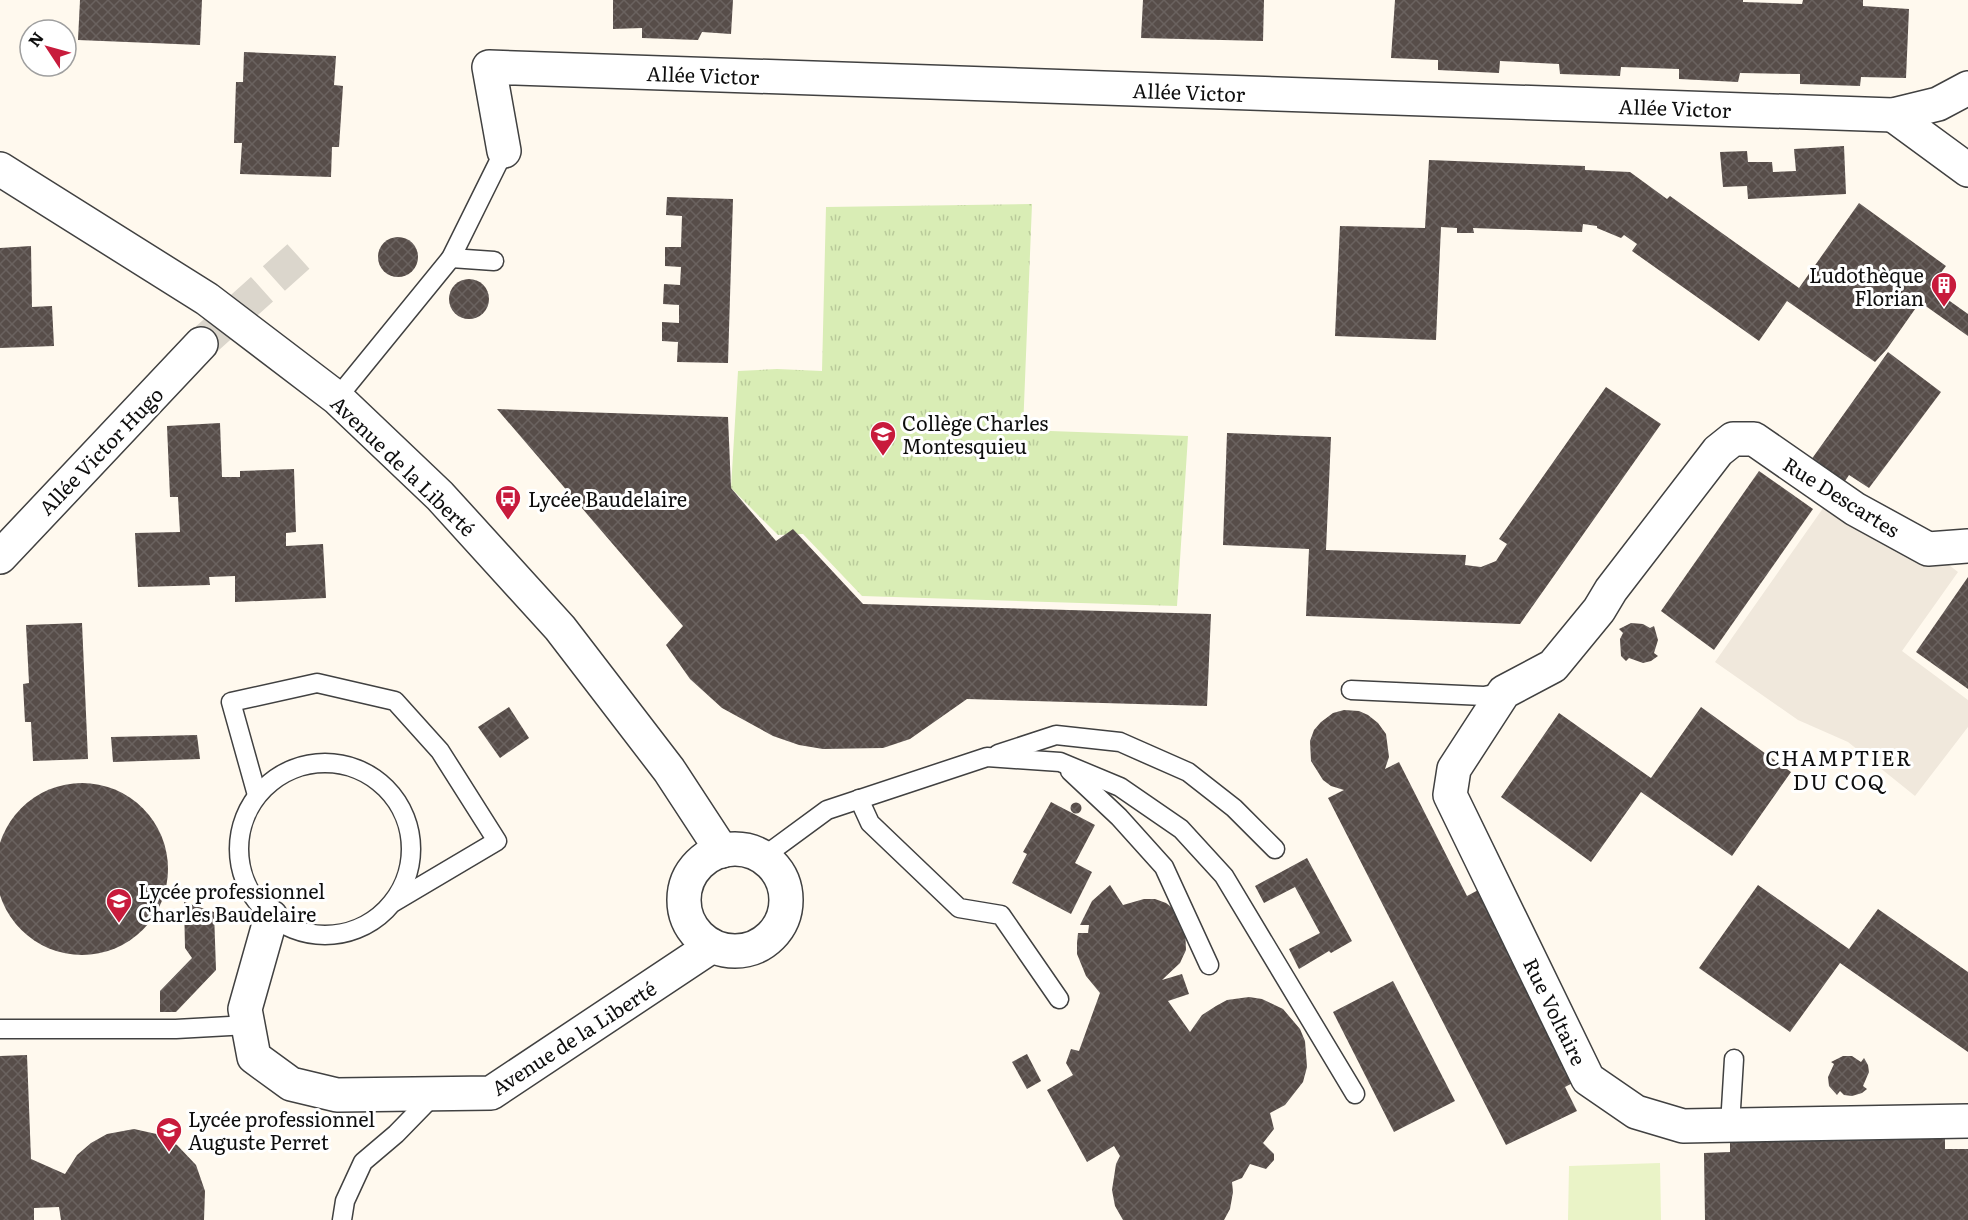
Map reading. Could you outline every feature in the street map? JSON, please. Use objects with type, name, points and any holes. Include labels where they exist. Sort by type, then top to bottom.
[{"type":"street","name":"Allée Victor","points":[[504,151],[489,67],[1893,115],[1938,104],[1968,88]]},
{"type":"street","points":[[1893,115],[1968,170]]},
{"type":"street","name":"Avenue de la Liberté","points":[[0,169],[207,298],[337,398],[440,496],[560,628],[669,770],[722,851]]},
{"type":"street","name":"Allée Victor Hugo","points":[[0,557],[201,344]]},
{"type":"street","name":"Rue Descartes","points":[[1504,692],[1553,666],[1599,610],[1611,590],[1718,451],[1733,439],[1754,439],[1855,509],[1928,549],[1968,546]]},
{"type":"street","name":"Rue Voltaire","points":[[1504,692],[1454,769],[1450,795],[1588,1079],[1636,1112],[1683,1126],[1968,1121]]},
{"type":"street","points":[[742,850],[762,857],[777,870],[785,888],[786,907],[780,926],[767,940],[750,949],[731,951],[712,946],[696,934],[686,916],[684,895],[691,876],[704,860],[722,851],[742,850]]},
{"type":"street","name":"Avenue de la Liberté","points":[[271,917],[245,1009],[254,1057],[291,1084],[337,1095],[491,1093],[712,946]]},
{"type":"lane","points":[[337,398],[451,258],[504,151]]},
{"type":"lane","points":[[451,258],[494,261]]},
{"type":"lane","points":[[257,795],[231,702],[317,683],[395,701],[441,751],[497,841],[394,902],[373,921],[349,932],[322,936],[295,930],[271,917],[253,897],[241,872],[238,845],[243,818],[257,795],[277,776],[301,765],[328,761],[355,766],[379,780],[398,800],[408,825],[412,852],[407,878],[394,902]]},
{"type":"lane","points":[[1351,690],[1484,696],[1504,692]]},
{"type":"lane","points":[[762,857],[826,810],[1056,735],[1120,742],[1188,772],[1234,808],[1275,849]]},
{"type":"lane","points":[[987,757],[1060,762],[1120,787],[1180,829],[1224,876],[1355,1094]]},
{"type":"lane","points":[[1060,762],[1119,817],[1164,867],[1209,965]]},
{"type":"lane","points":[[859,799],[870,823],[959,908],[1001,915],[1059,999]]},
{"type":"lane","points":[[0,1029],[176,1029],[248,1025]]},
{"type":"lane","points":[[1730,1125],[1734,1059]]},
{"type":"lane","points":[[342,1220],[345,1201],[363,1162],[396,1134],[435,1094]]},
{"type":"green space","points":[[1032,204],[1023,430],[1188,436],[1177,606],[862,596],[803,534],[778,535],[731,488],[738,371],[777,369],[822,371],[826,207]]},
{"type":"green space","points":[[1660,1163],[1661,1220],[1568,1220],[1569,1166]]},
{"type":"shaded area","points":[[1833,494],[1928,549],[1958,572],[1902,651],[1968,700],[1968,727],[1915,796],[1848,742],[1798,720],[1715,662]]},
{"type":"building","points":[[80,0],[202,0],[200,45],[78,40]]},
{"type":"building","points":[[613,0],[733,0],[731,34],[702,32],[698,40],[642,38],[642,28],[613,29]]},
{"type":"building","points":[[1143,0],[1264,0],[1263,41],[1141,38]]},
{"type":"building","points":[[1395,0],[1743,0],[1743,2],[1802,4],[1803,0],[1863,0],[1863,6],[1909,9],[1906,78],[1861,77],[1860,86],[1800,84],[1800,74],[1740,73],[1738,82],[1679,79],[1679,69],[1621,67],[1620,76],[1560,74],[1559,64],[1500,61],[1499,73],[1438,70],[1438,60],[1391,58]]},
{"type":"building","points":[[244,52],[336,56],[334,85],[343,86],[339,147],[332,147],[331,177],[240,174],[242,143],[234,143],[236,82],[243,82]]},
{"type":"building","points":[[1844,146],[1846,194],[1748,199],[1747,186],[1723,187],[1720,152],[1747,151],[1748,162],[1772,162],[1773,172],[1796,171],[1794,149]]},
{"type":"building","points":[[1429,160],[1585,166],[1585,170],[1630,172],[1667,199],[1670,196],[1799,288],[1859,203],[1946,266],[1930,287],[1968,314],[1968,336],[1920,302],[1887,349],[1875,362],[1787,301],[1759,341],[1632,251],[1637,244],[1624,235],[1621,238],[1597,226],[1583,224],[1582,232],[1473,228],[1474,233],[1457,233],[1457,228],[1441,227],[1436,340],[1335,336],[1340,226],[1425,228]]},
{"type":"building","points":[[667,197],[733,199],[728,363],[677,362],[678,342],[662,341],[662,322],[679,323],[679,305],[663,304],[664,284],[680,285],[681,267],[665,266],[665,247],[681,247],[682,216],[666,215]]},
{"type":"building","points":[[398,237],[412,243],[418,257],[412,271],[398,277],[384,271],[378,257],[384,243]]},
{"type":"building","points":[[31,246],[32,307],[52,306],[54,346],[0,348],[0,248]]},
{"type":"building","points":[[469,279],[483,285],[489,299],[483,313],[469,319],[455,313],[449,299],[455,285]]},
{"type":"building","points":[[1888,352],[1941,392],[1869,488],[1849,475],[1843,484],[1811,460]]},
{"type":"building","points":[[1606,387],[1661,424],[1520,624],[1306,616],[1309,549],[1223,545],[1227,433],[1331,437],[1326,550],[1466,555],[1465,565],[1481,567],[1496,561],[1507,544],[1499,539]]},
{"type":"building","points":[[497,409],[728,417],[731,488],[776,541],[793,529],[863,604],[1211,614],[1207,706],[967,699],[910,739],[883,748],[823,749],[799,745],[773,736],[722,708],[690,679],[666,645],[683,626]]},
{"type":"building","points":[[220,423],[222,477],[240,477],[240,471],[294,469],[296,532],[286,533],[286,546],[323,544],[326,598],[235,602],[235,576],[209,577],[210,585],[138,587],[135,533],[180,532],[178,497],[170,497],[167,426]]},
{"type":"building","points":[[1759,471],[1813,509],[1714,650],[1661,611]]},
{"type":"building","points":[[1968,577],[1968,689],[1916,652]]},
{"type":"building","points":[[82,623],[88,759],[33,761],[31,722],[25,722],[23,684],[29,683],[26,625]]},
{"type":"building","points":[[1631,623],[1643,624],[1650,628],[1654,626],[1658,640],[1654,653],[1658,656],[1651,661],[1643,663],[1629,658],[1626,661],[1621,656],[1620,639],[1623,633],[1619,629]]},
{"type":"building","points":[[509,707],[529,738],[500,758],[478,727]]},
{"type":"building","points":[[1701,707],[1791,772],[1732,856],[1641,792],[1591,862],[1501,797],[1559,713],[1651,778]]},
{"type":"building","points":[[1344,710],[1359,711],[1368,715],[1386,734],[1389,757],[1385,769],[1399,762],[1467,896],[1482,888],[1580,1079],[1565,1087],[1577,1111],[1506,1145],[1328,798],[1344,790],[1331,786],[1323,780],[1311,761],[1310,741],[1314,730],[1333,713]]},
{"type":"building","points":[[197,735],[200,759],[113,762],[111,737]]},
{"type":"building","points":[[82,783],[99,784],[115,789],[130,797],[143,808],[154,821],[162,836],[167,852],[167,886],[162,902],[154,917],[143,930],[130,941],[115,949],[99,954],[82,955],[65,954],[49,949],[34,941],[21,930],[10,917],[2,902],[-3,886],[-4,869],[-3,852],[2,836],[10,821],[21,808],[34,797],[49,789],[65,784]]},
{"type":"building","points":[[1051,802],[1095,825],[1075,863],[1092,872],[1071,914],[1012,883],[1027,854],[1023,852]]},
{"type":"building","points":[[1076,803],[1080,804],[1080,812],[1076,813],[1072,812],[1071,808],[1072,804]]},
{"type":"building","points":[[1307,858],[1352,941],[1331,953],[1329,951],[1299,969],[1289,949],[1320,933],[1295,887],[1264,903],[1255,886]]},
{"type":"building","points":[[1110,885],[1123,905],[1144,899],[1155,899],[1166,903],[1174,909],[1185,927],[1186,950],[1180,963],[1162,980],[1182,974],[1189,994],[1168,1001],[1190,1032],[1202,1015],[1216,1006],[1227,1000],[1249,997],[1262,999],[1283,1009],[1300,1029],[1305,1041],[1307,1067],[1303,1082],[1285,1105],[1270,1113],[1274,1129],[1263,1143],[1274,1154],[1274,1160],[1266,1169],[1250,1164],[1242,1178],[1232,1182],[1230,1209],[1224,1220],[1123,1220],[1115,1206],[1112,1190],[1116,1164],[1120,1156],[1114,1146],[1087,1162],[1047,1090],[1073,1075],[1066,1063],[1071,1049],[1079,1051],[1100,993],[1086,976],[1077,954],[1077,943],[1078,933],[1088,933],[1089,925],[1080,925],[1092,901]]},
{"type":"building","points":[[1758,885],[1849,949],[1878,909],[1968,972],[1968,1052],[1840,963],[1790,1032],[1699,968]]},
{"type":"building","points":[[184,902],[214,912],[216,970],[176,1012],[160,1012],[160,991],[192,958],[185,948]]},
{"type":"building","points":[[1393,981],[1455,1101],[1394,1132],[1333,1012]]},
{"type":"building","points":[[1027,1054],[1041,1081],[1027,1089],[1012,1062]]},
{"type":"building","points":[[27,1055],[31,1159],[65,1174],[77,1155],[91,1143],[107,1134],[134,1129],[161,1135],[177,1145],[196,1165],[205,1191],[204,1220],[61,1220],[59,1207],[34,1208],[34,1220],[0,1220],[0,1056]]},
{"type":"building","points":[[1843,1056],[1852,1056],[1861,1062],[1864,1058],[1868,1065],[1869,1072],[1863,1086],[1867,1089],[1862,1093],[1852,1096],[1844,1095],[1840,1091],[1837,1095],[1829,1086],[1828,1077],[1834,1064],[1831,1062]]},
{"type":"building","points":[[1945,1133],[1945,1149],[1968,1149],[1968,1220],[1705,1220],[1704,1153],[1730,1152],[1730,1136]]},
{"type":"tunnel","points":[[201,344],[300,255]]},
{"type":"place","name":"Ludothèque Florian","points":[[1944,308]]},
{"type":"place","name":"Collège Charles Montesquieu","points":[[883,457]]},
{"type":"place","name":"Lycée Baudelaire","points":[[508,521]]},
{"type":"place","name":"Lycée professionnel Charles Baudelaire","points":[[119,924]]},
{"type":"place","name":"Lycée professionnel Auguste Perret","points":[[169,1153]]},
{"type":"district","name":"CHAMPTIER DU COQ","points":[[1839,768]]}]
